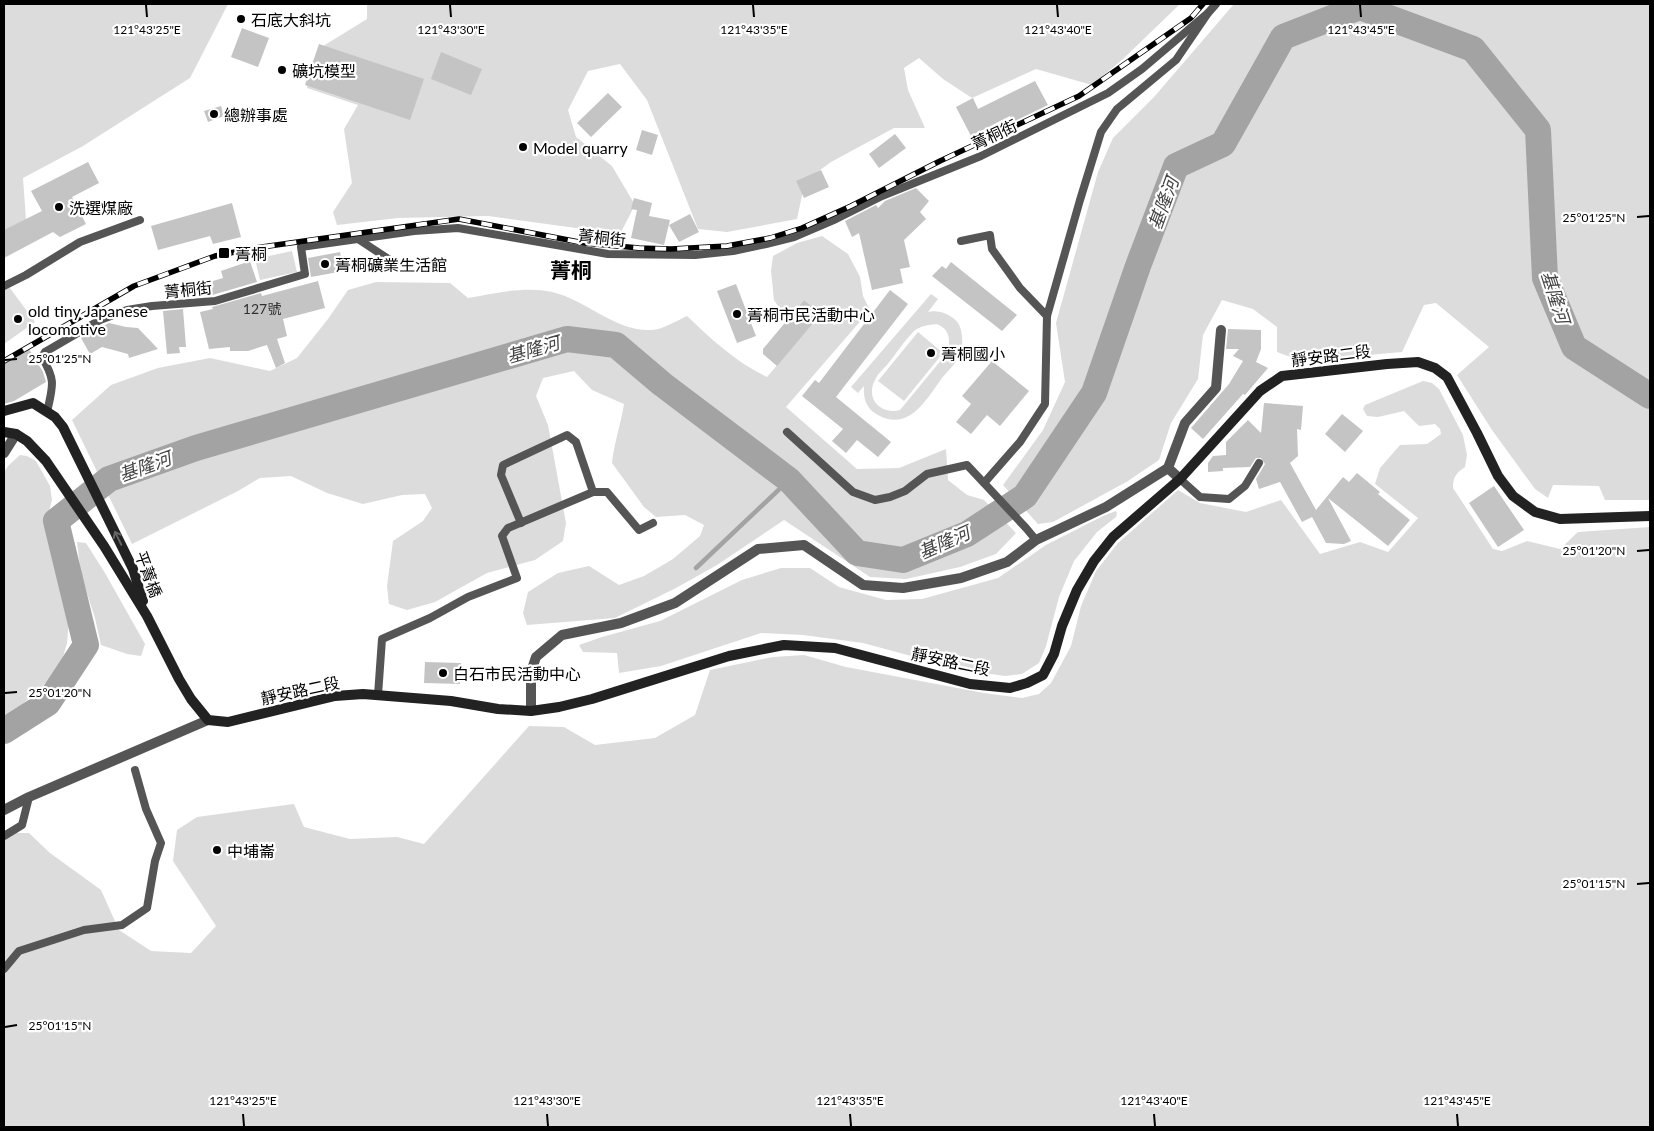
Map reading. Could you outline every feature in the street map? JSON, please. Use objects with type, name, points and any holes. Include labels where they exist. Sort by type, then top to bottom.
[{"type":"main road","name":"靜安路二段","points":[[208,720],[228,722],[335,696],[363,694],[532,711],[592,699],[729,656],[784,645],[836,648],[970,684],[1010,688],[1027,683],[1043,675],[1054,654],[1062,626],[1077,590],[1094,561],[1112,537],[1180,479],[1260,391],[1282,376],[1418,362],[1435,368],[1446,377],[1498,476],[1513,496],[1535,512],[1560,519],[1650,516]]},
{"type":"main road","points":[[4,411],[33,403],[47,412]]},
{"type":"main road","name":"平菁橋","points":[[47,412],[55,417],[63,427],[133,569],[148,616]]},
{"type":"main road","points":[[4,432],[16,434]]},
{"type":"main road","name":"平菁橋","points":[[16,434],[28,441],[51,468],[104,546],[148,616]]},
{"type":"main road","points":[[148,616],[179,679],[191,699],[208,720]]},
{"type":"street","points":[[532,711],[531,672],[536,657],[562,635],[621,622],[675,603],[758,549],[804,545],[864,586],[902,588],[961,578],[1007,562],[1036,540],[1106,507],[1168,468],[1185,423],[1216,388],[1221,330]]},
{"type":"street","points":[[4,453],[16,434]]},
{"type":"street","points":[[1168,468],[1180,479]]},
{"type":"street","points":[[4,810],[29,797],[208,720]]},
{"type":"lane","name":"菁桐街","points":[[984,483],[1020,442],[1045,404],[1047,316],[1101,132],[1117,109],[1176,60],[1216,4]]},
{"type":"lane","name":"菁桐街","points":[[47,412],[52,389],[51,374],[42,357],[45,352],[100,320],[135,309],[215,301],[305,274],[301,247],[414,231],[458,228],[608,254],[678,255],[733,251],[794,237],[882,196],[982,156],[1108,93],[1142,69],[1208,13]]},
{"type":"lane","points":[[4,286],[26,275],[80,242],[140,220]]},
{"type":"lane","points":[[961,241],[990,236],[992,249],[1020,288],[1047,316]]},
{"type":"lane","points":[[358,239],[393,262]]},
{"type":"lane","points":[[787,432],[853,492],[875,500],[905,491],[927,474],[968,465],[1036,540]]},
{"type":"lane","points":[[520,523],[501,475],[503,465],[567,435],[576,442],[593,492]]},
{"type":"lane","points":[[1180,479],[1200,497],[1229,499],[1245,486],[1259,463]]},
{"type":"lane","points":[[378,695],[382,639],[430,618],[468,597],[517,578],[502,536],[508,528],[593,492],[606,492],[639,530],[652,523]]},
{"type":"lane","points":[[4,969],[19,951],[84,930],[122,925],[147,908],[154,862],[162,843],[146,809],[135,770]]},
{"type":"lane","points":[[4,836],[22,825],[29,797]]},
{"type":"shaded area","points":[[4,4],[228,4],[190,78],[83,146],[23,178],[26,220],[4,237]]},
{"type":"shaded area","points":[[367,4],[1180,4],[1123,59],[1092,85],[1036,69],[972,98],[943,79],[919,58],[904,68],[908,90],[925,128],[894,128],[831,162],[805,181],[797,219],[727,232],[698,229],[647,100],[620,64],[588,71],[568,110],[576,137],[612,166],[635,205],[620,234],[488,216],[398,218],[337,225],[333,212],[352,183],[344,129],[358,105],[307,88],[320,48],[367,19]]},
{"type":"shaded area","points":[[1234,4],[1650,4],[1650,500],[1605,500],[1599,486],[1553,485],[1548,498],[1535,489],[1492,430],[1457,375],[1489,347],[1436,303],[1424,305],[1402,352],[1301,361],[1277,352],[1277,327],[1253,309],[1222,300],[1203,335],[1198,379],[1171,423],[1159,460],[1128,481],[1053,522],[1038,524],[1003,485],[1043,430],[1065,382],[1056,323],[1098,172],[1113,138],[1154,97]]},
{"type":"shaded area","points":[[822,236],[848,254],[860,277],[863,296],[870,310],[786,407],[857,469],[899,468],[946,449],[948,480],[967,495],[984,500],[1016,533],[996,554],[960,567],[906,579],[870,577],[784,520],[717,565],[676,588],[615,618],[527,625],[523,613],[528,592],[558,573],[589,566],[619,585],[644,576],[673,559],[700,536],[704,525],[685,515],[656,517],[644,507],[612,463],[624,404],[592,390],[574,371],[543,378],[536,396],[548,425],[566,523],[563,541],[535,560],[487,573],[435,602],[407,610],[389,604],[387,586],[393,541],[423,521],[432,508],[425,494],[402,495],[363,504],[327,493],[291,476],[260,478],[132,544],[72,420],[111,385],[158,368],[210,358],[270,371],[297,358],[348,290],[376,282],[450,283],[468,298],[499,292],[542,290],[565,296],[613,321],[639,329],[656,330],[687,316],[735,358],[767,377],[821,314],[804,300],[787,320],[774,300],[771,271],[773,256],[797,243]]},
{"type":"shaded area","points":[[292,251],[297,272],[260,280],[255,259]]},
{"type":"shaded area","points":[[4,280],[35,322],[4,344]]},
{"type":"shaded area","points":[[931,294],[938,299],[928,312],[944,313],[958,323],[962,338],[960,356],[923,404],[908,417],[889,419],[874,413],[866,403],[864,386],[858,393],[851,387]],"holes":[[[936,324],[947,332],[949,340],[947,353],[900,410],[893,411],[881,408],[872,393],[872,387],[877,376],[914,331],[928,325]]]},
{"type":"shaded area","points":[[918,332],[943,353],[904,401],[878,381]]},
{"type":"shaded area","points":[[1423,381],[1432,383],[1439,389],[1463,435],[1467,455],[1465,467],[1456,476],[1453,488],[1493,549],[1502,551],[1527,541],[1560,549],[1578,532],[1650,527],[1650,1127],[4,1127],[4,833],[29,833],[50,853],[101,890],[119,930],[151,951],[191,953],[216,926],[173,861],[177,830],[197,817],[294,804],[304,827],[350,839],[397,837],[424,844],[529,726],[564,727],[595,745],[655,738],[695,715],[710,670],[773,657],[804,655],[846,667],[984,693],[1022,698],[1039,694],[1051,683],[1071,646],[1081,606],[1096,571],[1118,543],[1178,490],[1200,503],[1246,512],[1281,500],[1320,554],[1360,542],[1388,552],[1418,518],[1375,484],[1380,468],[1400,445],[1427,444],[1441,434],[1440,429],[1435,424],[1419,426],[1404,411],[1378,417],[1367,416],[1363,409],[1365,405]]},
{"type":"shaded area","points":[[20,455],[27,456],[36,461],[50,486],[52,500],[45,526],[60,561],[70,607],[67,643],[63,657],[47,682],[15,711],[4,718],[4,472]]},
{"type":"shaded area","points":[[1116,511],[1116,517],[1097,532],[1074,561],[1059,597],[1046,646],[1039,663],[1022,674],[1005,676],[963,670],[863,643],[803,635],[761,633],[661,666],[619,673],[617,653],[583,652],[579,645],[660,621],[742,580],[781,568],[810,568],[839,587],[886,600],[922,599],[998,578],[1046,545]]},
{"type":"shaded area","points":[[77,542],[86,543],[145,644],[141,656],[127,654],[101,645],[95,618],[81,575]]},
{"type":"building","points":[[242,28],[269,38],[258,67],[231,57]]},
{"type":"building","points":[[319,44],[424,79],[410,120],[305,85]]},
{"type":"building","points":[[441,52],[482,69],[471,95],[431,79]]},
{"type":"building","points":[[1035,81],[1048,105],[1013,122],[1010,116],[971,136],[956,107],[973,98],[978,109]]},
{"type":"building","points":[[608,93],[622,107],[591,137],[577,123]]},
{"type":"building","name":"總辦事處","points":[[221,106],[224,116],[208,122],[204,111]]},
{"type":"building","points":[[642,130],[658,135],[652,155],[636,150]]},
{"type":"building","points":[[895,134],[906,148],[879,168],[869,154]]},
{"type":"building","name":"洗選煤廠","points":[[88,162],[99,183],[72,197],[86,224],[60,237],[53,232],[4,258],[4,230],[42,211],[31,191]]},
{"type":"building","points":[[821,170],[829,187],[804,198],[796,181]]},
{"type":"building","points":[[916,188],[929,201],[920,212],[926,219],[904,240],[910,267],[900,269],[903,283],[872,290],[859,233],[852,237],[845,221],[876,205],[878,208],[885,201]]},
{"type":"building","points":[[634,198],[652,203],[649,216],[670,220],[664,245],[631,238],[637,210],[631,209]]},
{"type":"building","points":[[232,203],[241,237],[213,244],[210,236],[158,250],[151,226]]},
{"type":"building","points":[[690,214],[699,232],[679,242],[669,225]]},
{"type":"building","name":"菁桐礦業生活館","points":[[340,252],[344,271],[311,277],[308,258]]},
{"type":"building","points":[[250,261],[257,282],[209,296],[206,283],[223,278],[221,271]]},
{"type":"building","points":[[951,262],[1017,315],[1002,331],[932,276],[942,266],[946,269]]},
{"type":"building","points":[[318,281],[325,308],[283,319],[287,336],[277,339],[285,363],[276,368],[267,345],[248,351],[230,351],[230,347],[209,349],[200,312],[261,293],[262,296]]},
{"type":"building","name":"菁桐市民活動中心","points":[[736,284],[756,336],[737,343],[717,291]]},
{"type":"building","points":[[890,290],[908,304],[836,397],[891,442],[878,457],[857,440],[846,453],[832,441],[843,429],[802,396],[815,380],[819,383]]},
{"type":"building","points":[[804,300],[821,314],[777,366],[763,354],[763,349]]},
{"type":"building","points":[[183,309],[186,347],[179,347],[180,353],[167,354],[163,311]]},
{"type":"building","points":[[109,323],[138,328],[158,349],[129,358],[128,354],[102,347],[90,354],[81,338]]},
{"type":"building","points":[[1228,329],[1261,330],[1261,349],[1256,362],[1268,368],[1203,439],[1191,428],[1229,384],[1243,361],[1233,356],[1239,349],[1226,349]]},
{"type":"building","points":[[29,349],[43,372],[46,382],[14,401],[4,404],[4,364]]},
{"type":"building","points":[[992,361],[1029,391],[1000,426],[987,415],[971,434],[956,422],[971,404],[962,396]]},
{"type":"building","points":[[1264,403],[1303,406],[1301,430],[1297,429],[1298,456],[1290,463],[1316,510],[1343,477],[1349,482],[1357,473],[1380,492],[1378,494],[1410,520],[1388,546],[1328,498],[1351,541],[1344,544],[1326,543],[1312,517],[1302,522],[1280,482],[1259,489],[1256,479],[1265,464],[1261,458],[1256,458],[1250,467],[1223,468],[1223,471],[1208,472],[1208,463],[1213,456],[1226,455],[1226,442],[1248,420],[1261,433]]},
{"type":"building","points":[[1342,414],[1363,431],[1345,452],[1325,434]]},
{"type":"building","points":[[1494,486],[1524,530],[1498,547],[1469,503]]},
{"type":"building","name":"白石市民活動中心","points":[[425,662],[461,663],[460,684],[424,683]]},
{"type":"waterway","name":"基隆河","points":[[4,731],[48,703],[86,645],[56,521],[109,479],[196,448],[567,339],[616,345],[662,384],[789,480],[857,553],[903,560],[967,534],[1025,496],[1094,393],[1138,266],[1176,166],[1223,144],[1283,37],[1360,7],[1473,49],[1538,130],[1545,278],[1574,347],[1650,396]]},
{"type":"waterway","points":[[696,568],[789,480]]},
{"type":"railway","points":[[4,361],[134,286],[215,256],[255,248],[459,219],[584,243],[639,248],[671,249],[727,246],[770,238],[802,228],[851,206],[940,161],[1079,96],[1191,18],[1203,4]]},
{"type":"place","name":"石底大斜坑","points":[[241,19]]},
{"type":"place","name":"礦坑模型","points":[[282,70]]},
{"type":"place","name":"總辦事處","points":[[214,114]]},
{"type":"place","name":"Model quarry","points":[[523,147]]},
{"type":"place","name":"洗選煤廠","points":[[59,207]]},
{"type":"place","name":"菁桐","points":[[224,253]]},
{"type":"place","name":"菁桐礦業生活館","points":[[325,264]]},
{"type":"place","name":"菁桐市民活動中心","points":[[737,314]]},
{"type":"place","name":"old tiny Japanese locomotive","points":[[18,319]]},
{"type":"place","name":"菁桐國小","points":[[931,353]]},
{"type":"place","name":"白石市民活動中心","points":[[443,673]]},
{"type":"place","name":"中埔崙","points":[[217,850]]},
{"type":"district","name":"菁桐","points":[[571,269]]}]
